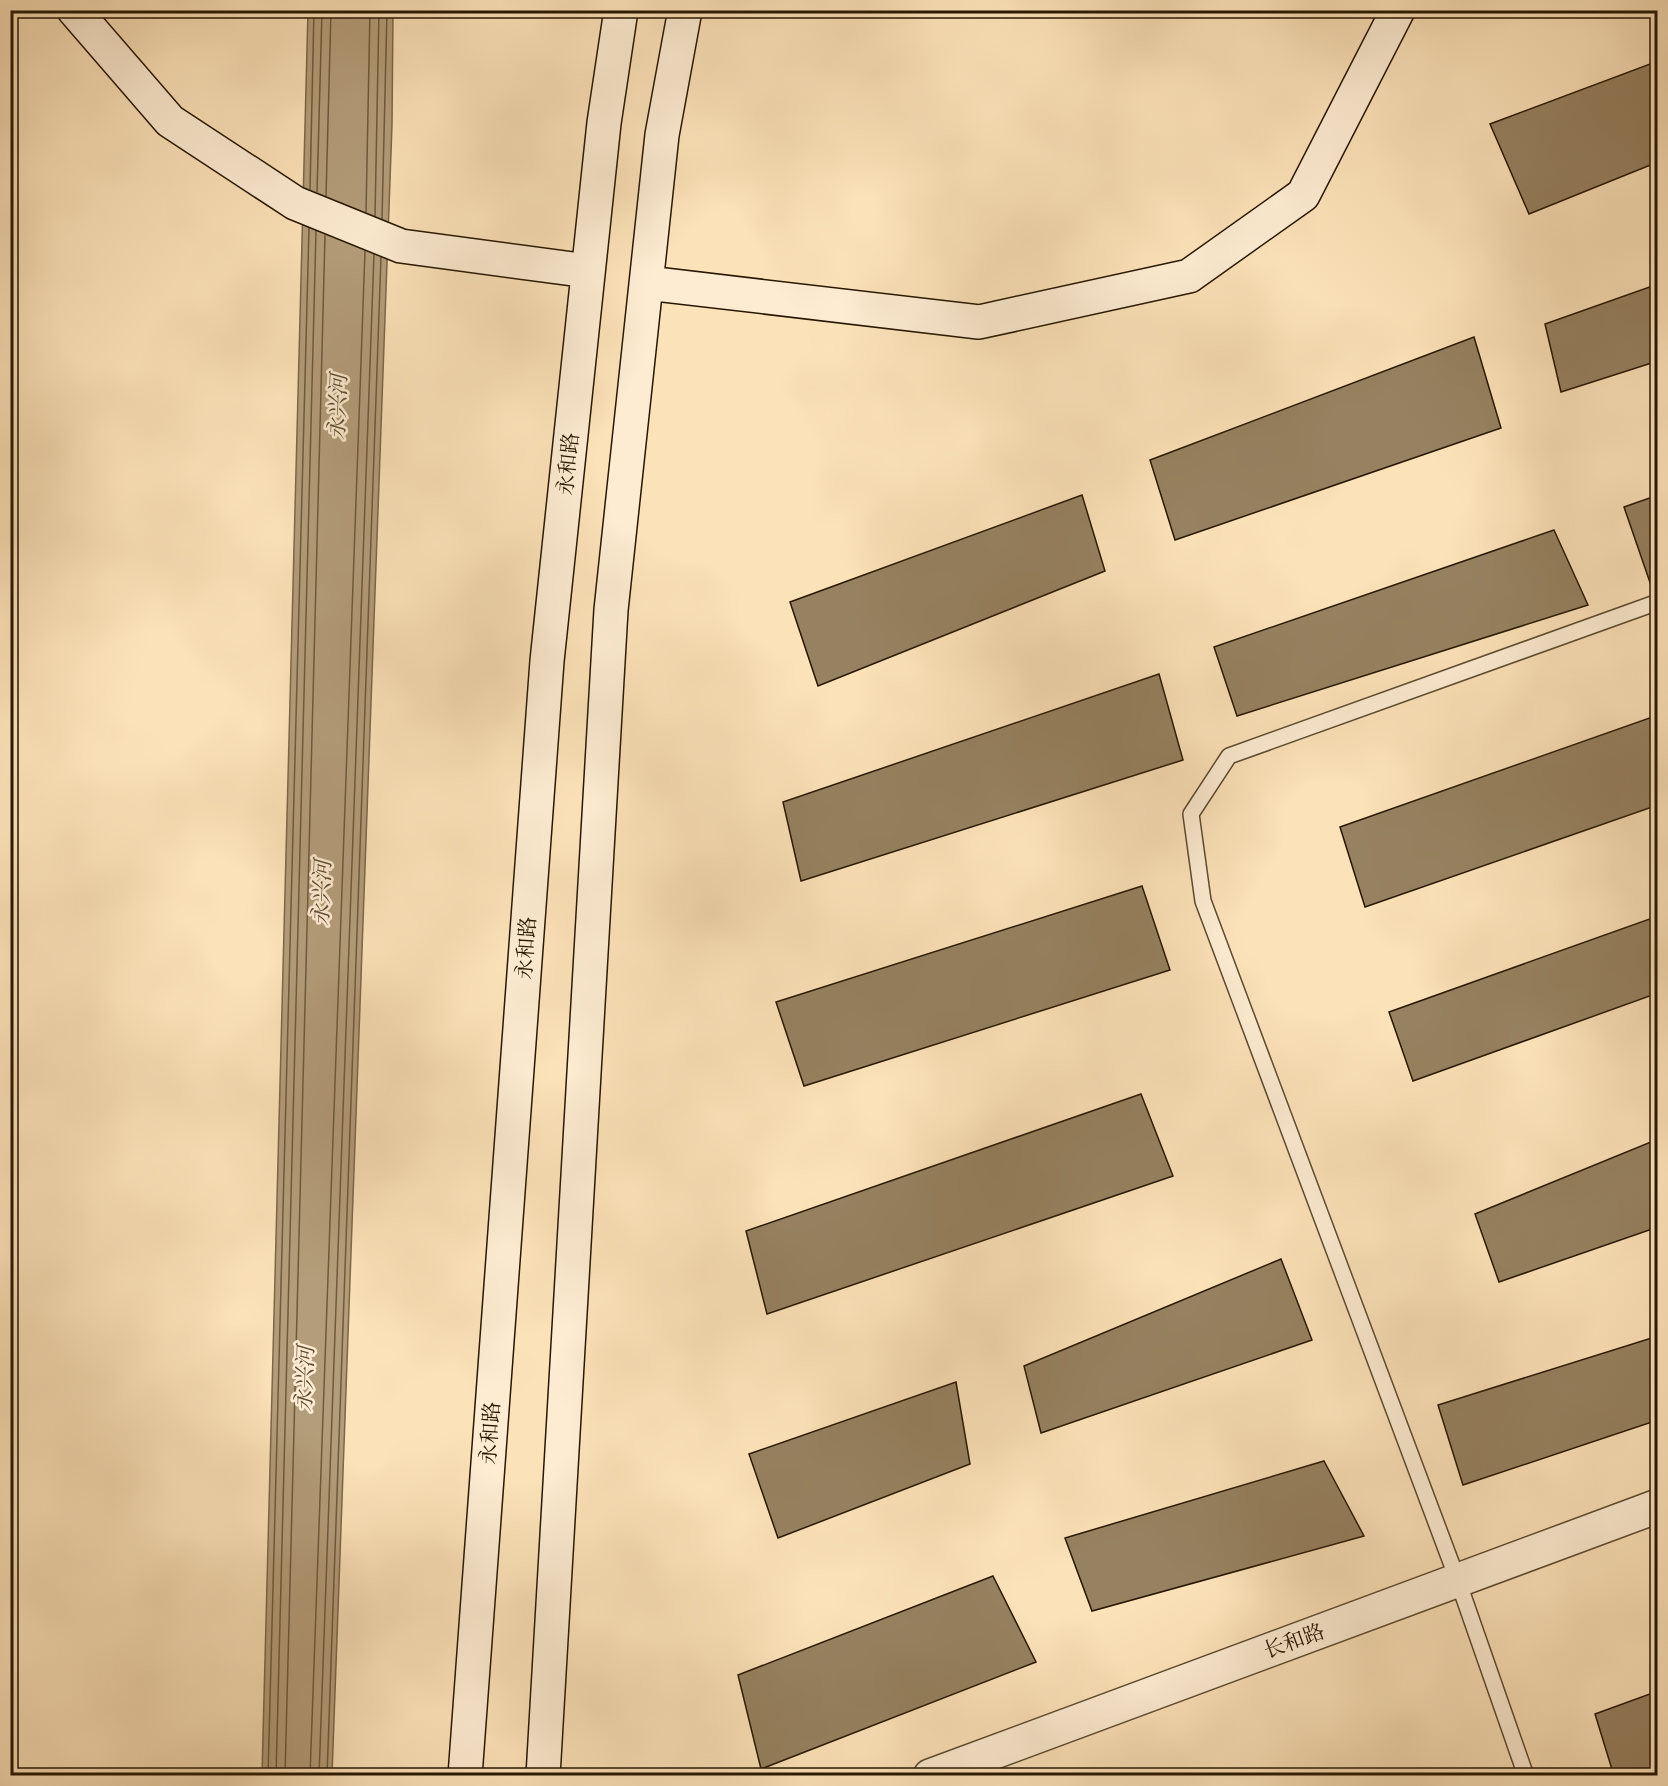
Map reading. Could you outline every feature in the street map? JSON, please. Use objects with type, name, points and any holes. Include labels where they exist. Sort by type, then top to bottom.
[{"type":"main road","points":[[74,10],[170,121],[295,203],[401,246],[588,271]]},
{"type":"main road","name":"永和路","points":[[465,1776],[547,661],[604,123],[621,10]]},
{"type":"main road","points":[[543,1776],[611,610],[662,135],[685,10]]},
{"type":"main road","points":[[647,283],[979,322],[1189,276],[1303,195],[1398,10]]},
{"type":"main road","name":"长和路","points":[[930,1776],[1658,1506]]},
{"type":"lane","points":[[1526,1776],[1458,1581],[1203,901],[1191,814],[1228,756],[1658,602]]},
{"type":"water","name":"永兴河","points":[[308,11],[393,11],[392,125],[332,1775],[262,1775]]},
{"type":"building","points":[[1658,61],[1658,162],[1529,214],[1490,124]]},
{"type":"building","points":[[1658,284],[1658,361],[1561,392],[1545,324]]},
{"type":"building","points":[[1474,337],[1501,428],[1175,540],[1150,460]]},
{"type":"building","points":[[1082,495],[1105,571],[818,686],[790,602]]},
{"type":"building","points":[[1658,495],[1658,593],[1654,594],[1624,507]]},
{"type":"building","points":[[1554,530],[1588,605],[1237,716],[1214,647]]},
{"type":"building","points":[[1159,674],[1183,760],[801,881],[783,802]]},
{"type":"building","points":[[1658,715],[1658,805],[1365,907],[1340,827]]},
{"type":"building","points":[[1142,886],[1170,970],[804,1086],[776,1002]]},
{"type":"building","points":[[1658,916],[1658,993],[1413,1081],[1389,1012]]},
{"type":"building","points":[[1141,1094],[1173,1176],[767,1314],[746,1231]]},
{"type":"building","points":[[1658,1139],[1658,1227],[1499,1282],[1475,1214]]},
{"type":"building","points":[[1281,1259],[1312,1340],[1041,1433],[1024,1366]]},
{"type":"building","points":[[1658,1336],[1658,1420],[1463,1485],[1438,1405]]},
{"type":"building","points":[[956,1382],[970,1464],[778,1538],[749,1454]]},
{"type":"building","points":[[1324,1461],[1364,1536],[1092,1611],[1065,1538]]},
{"type":"building","points":[[993,1576],[1036,1662],[761,1769],[738,1675]]},
{"type":"building","points":[[1658,1691],[1658,1776],[1614,1776],[1595,1714]]}]
